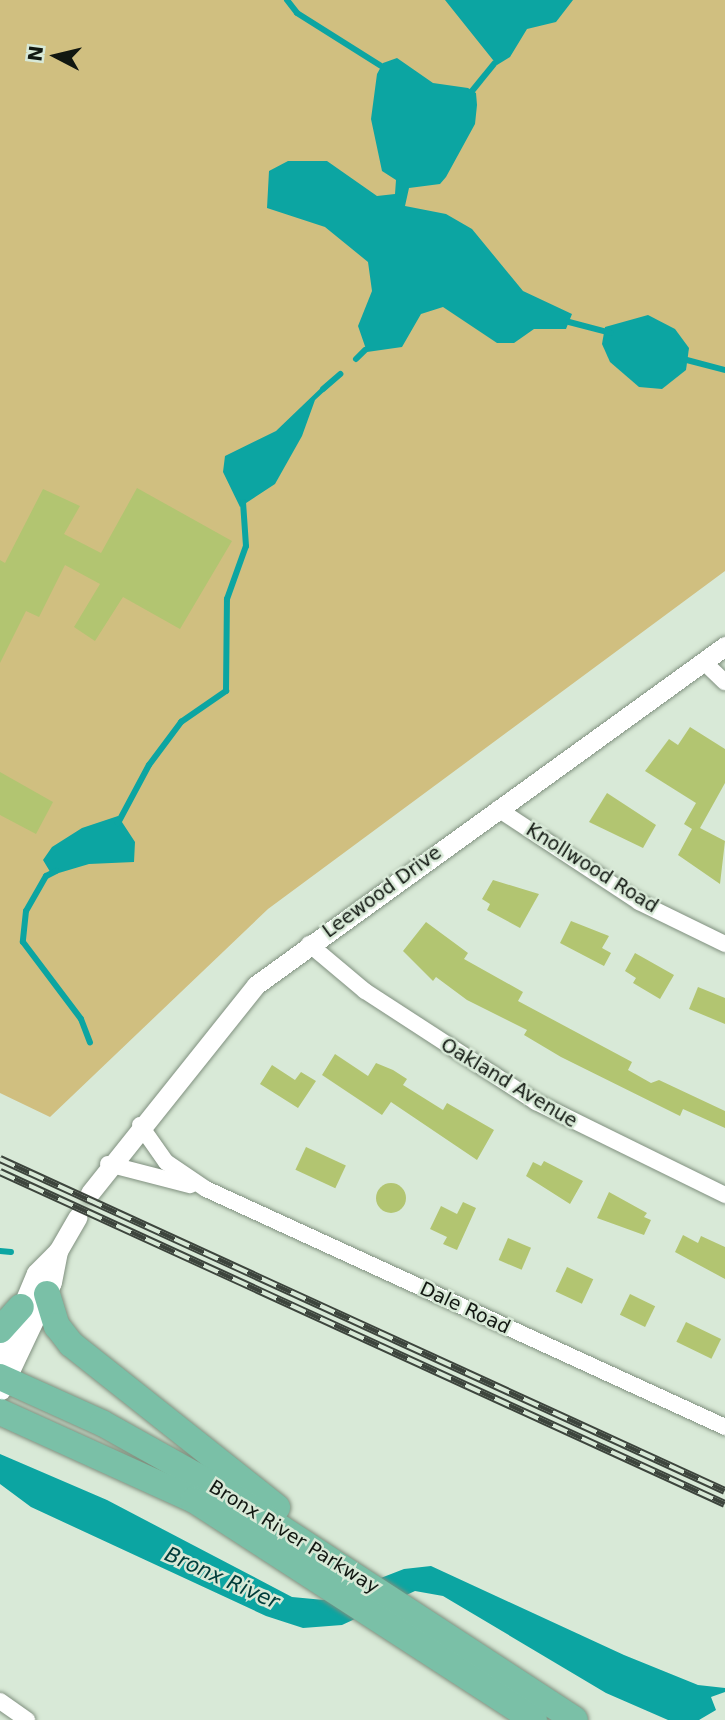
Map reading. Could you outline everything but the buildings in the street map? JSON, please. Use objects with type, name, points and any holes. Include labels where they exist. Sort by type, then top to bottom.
[{"type":"highway","points":[[47,1294],[57,1326],[71,1344],[355,1573]]},
{"type":"highway","points":[[0,1330],[21,1307]]},
{"type":"highway","name":"Bronx River Parkway","points":[[2,1377],[134,1440],[355,1573],[390,1611],[534,1720]]},
{"type":"highway","name":"Bronx River Parkway","points":[[0,1412],[163,1483],[331,1584],[390,1611],[575,1720]]},
{"type":"street","name":"Leewood Drive","points":[[90,1193],[108,1164],[241,1001],[309,944],[725,646]]},
{"type":"street","points":[[704,662],[725,682]]},
{"type":"street","name":"Knollwood Road","points":[[498,809],[639,902],[725,944]]},
{"type":"street","name":"Oakland Avenue","points":[[309,944],[365,991],[536,1102],[725,1195]]},
{"type":"street","name":"Dale Road","points":[[140,1125],[166,1162],[205,1189],[725,1427]]},
{"type":"street","name":"Dale Road","points":[[108,1164],[205,1189]]},
{"type":"street","points":[[2,1377],[21,1307],[36,1273],[58,1251],[78,1217]]},
{"type":"street","points":[[2,1377],[47,1294],[58,1251]]},
{"type":"street","points":[[0,1701],[27,1720]]},
{"type":"shaded area","points":[[0,0],[725,0],[725,571],[268,909],[50,1117],[0,1093]]},
{"type":"water","points":[[445,0],[573,0],[556,22],[527,29],[510,57],[497,65]]},
{"type":"water","points":[[397,58],[433,83],[468,88],[476,93],[477,105],[475,124],[446,177],[440,184],[409,188],[405,206],[446,214],[472,229],[523,291],[572,314],[566,329],[534,329],[514,343],[497,343],[443,307],[421,314],[402,347],[367,352],[358,326],[372,291],[368,262],[325,227],[267,208],[269,171],[288,161],[327,161],[377,196],[395,194],[396,180],[382,171],[371,119],[377,74],[383,63]]},
{"type":"water","points":[[648,315],[675,329],[689,348],[686,370],[662,389],[639,387],[610,362],[602,344],[605,327]]},
{"type":"water","points":[[326,383],[328,388],[315,400],[302,436],[275,484],[240,507],[223,472],[225,456],[276,431]]},
{"type":"water","points":[[118,816],[135,842],[134,862],[89,864],[52,875],[43,860],[52,847],[82,828]]},
{"type":"water","name":"Bronx River","points":[[0,1454],[107,1500],[292,1597],[324,1600],[404,1569],[431,1566],[624,1655],[698,1685],[725,1688],[725,1692],[711,1697],[716,1710],[699,1720],[668,1720],[606,1693],[443,1596],[415,1591],[342,1625],[303,1628],[266,1616],[31,1507],[0,1484]]},
{"type":"waterway","points":[[287,0],[297,13],[381,66]]},
{"type":"waterway","points":[[472,91],[494,64]]},
{"type":"waterway","points":[[569,322],[611,333]]},
{"type":"waterway","points":[[356,359],[365,350]]},
{"type":"waterway","points":[[683,359],[725,370]]},
{"type":"waterway","points":[[323,389],[340,374]]},
{"type":"waterway","points":[[118,823],[149,765],[181,722],[226,691],[227,599],[246,546],[243,502]]},
{"type":"waterway","points":[[56,871],[46,876],[26,911],[23,942],[81,1019],[90,1042]]},
{"type":"waterway","points":[[0,1251],[11,1252]]},
{"type":"railway","points":[[0,1159],[725,1491]]},
{"type":"railway","points":[[0,1172],[725,1504]]}]
